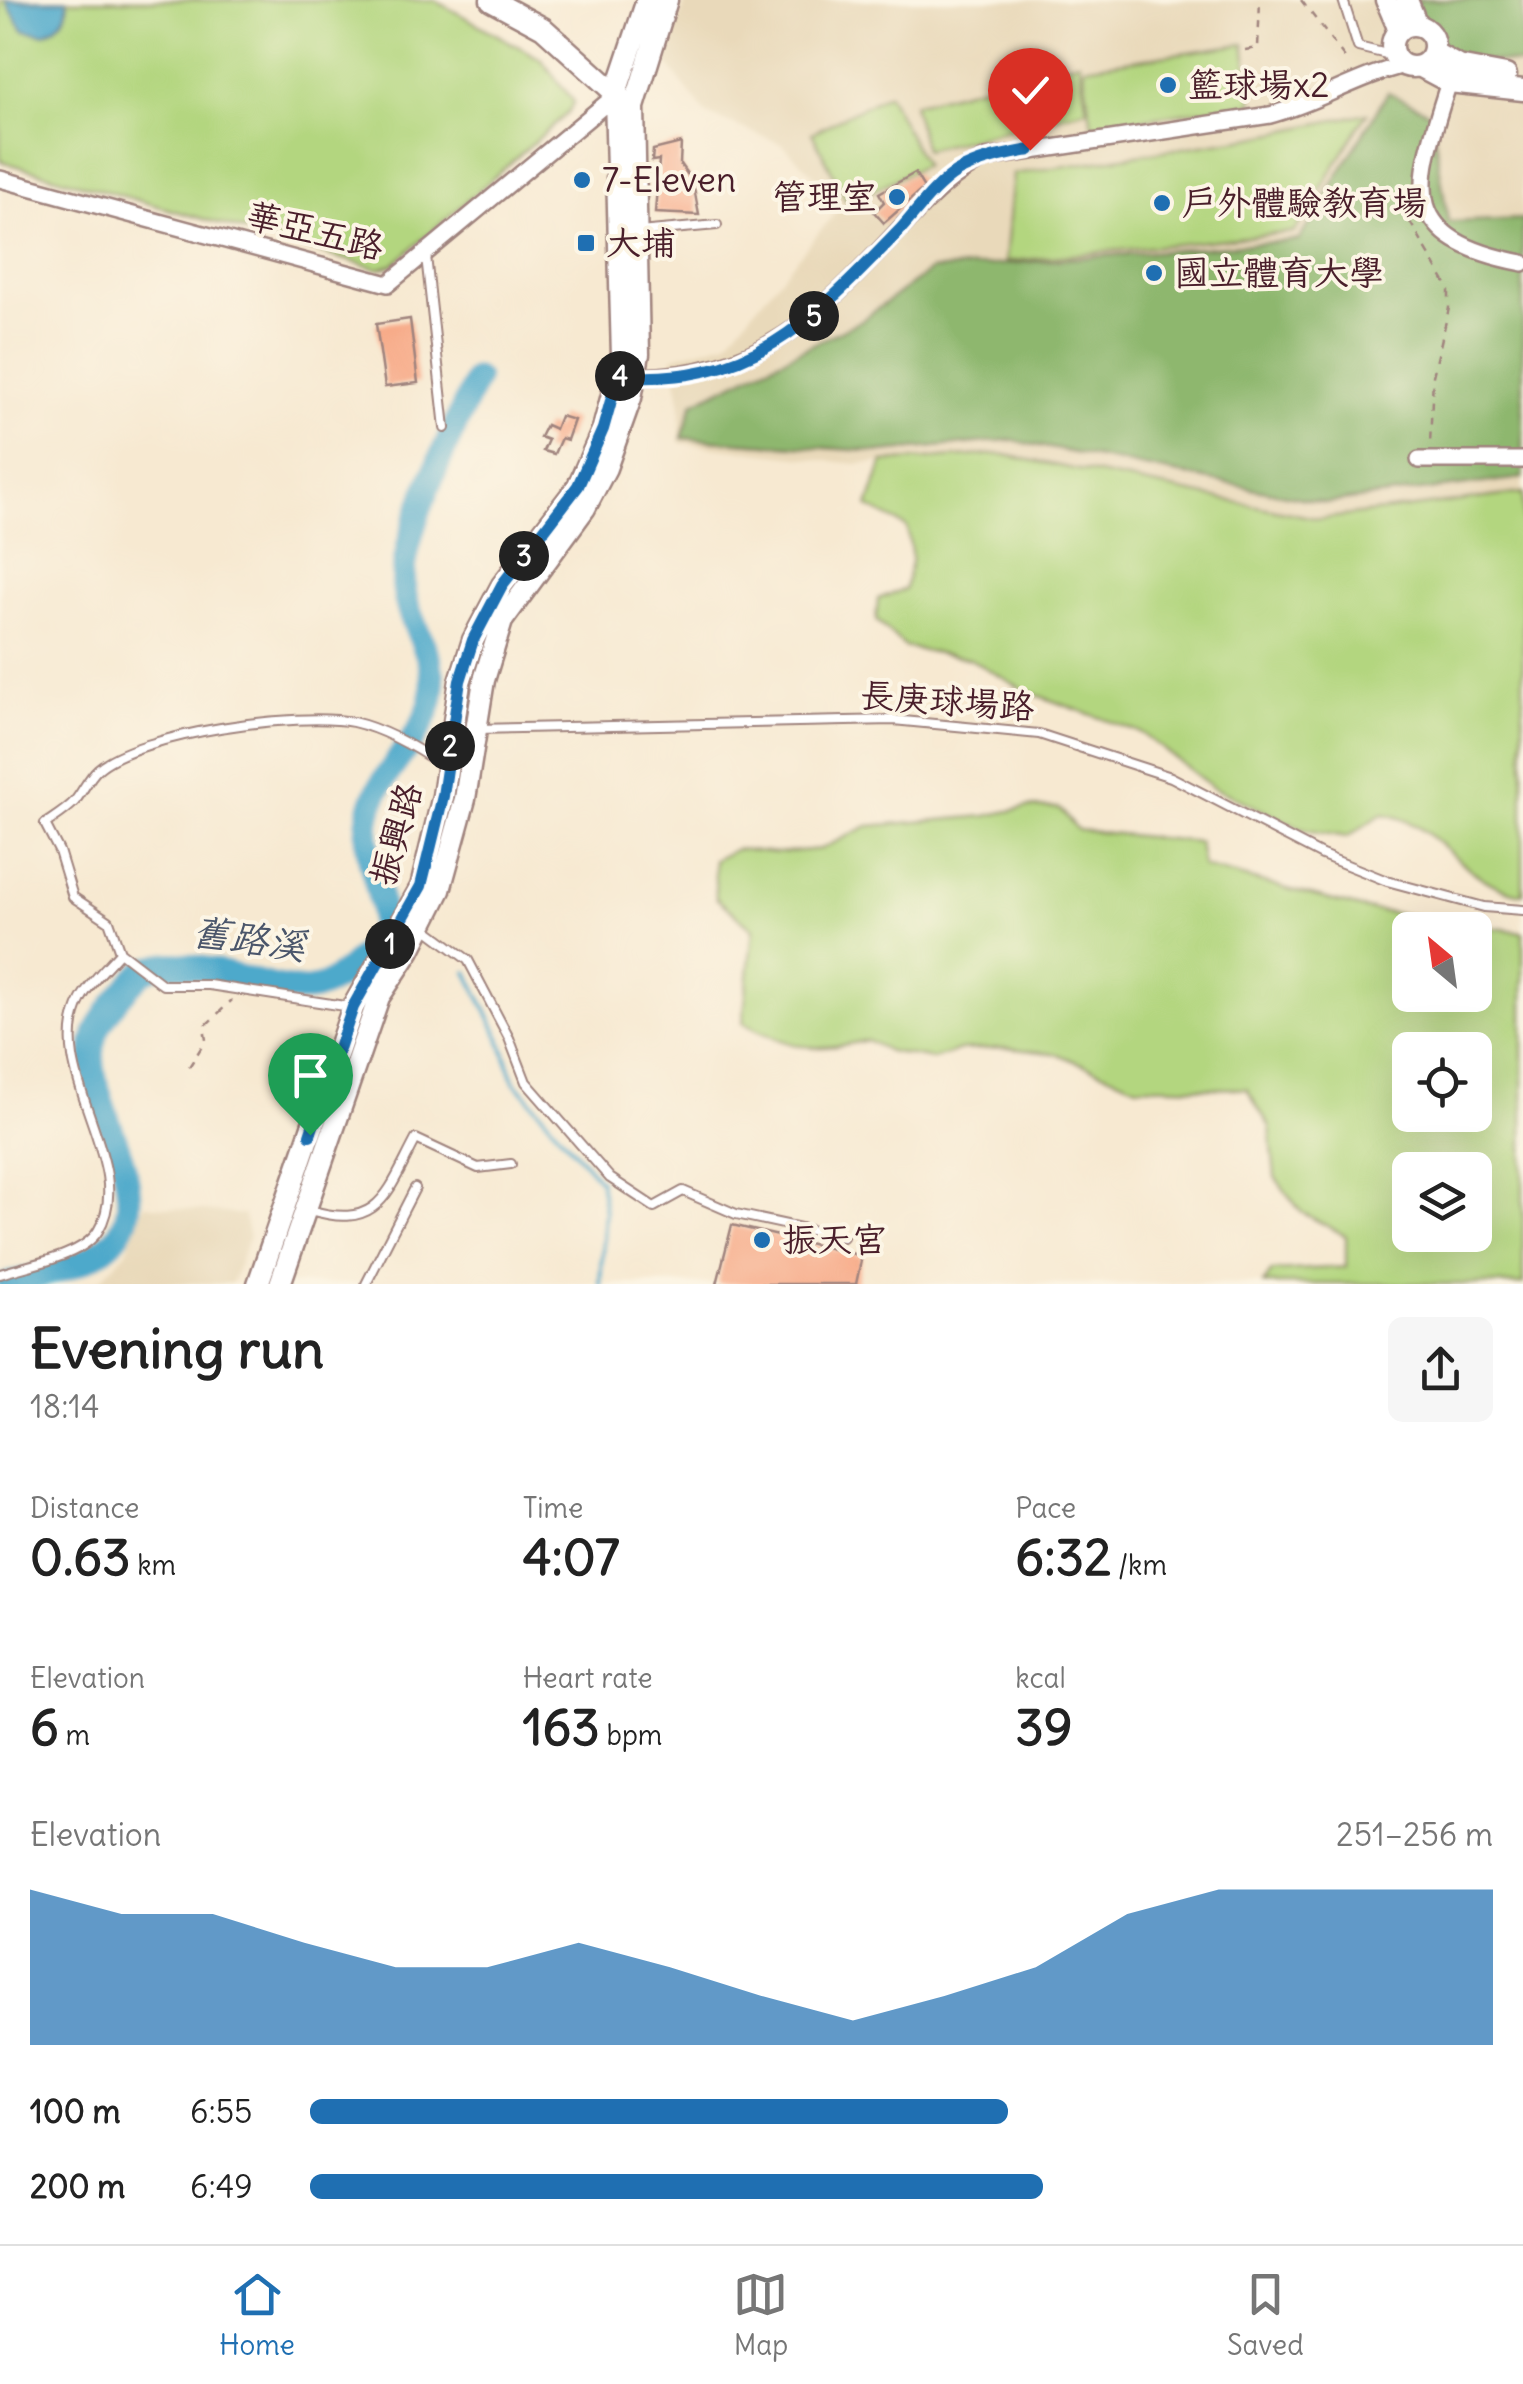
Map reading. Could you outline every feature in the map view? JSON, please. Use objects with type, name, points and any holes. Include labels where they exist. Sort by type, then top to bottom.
[{"type":"street","points":[[491,0],[543,28],[615,96],[634,107]]},
{"type":"street","name":"振興路","points":[[280,1284],[375,1007],[414,920],[447,768],[460,681],[485,612],[578,486],[627,377],[622,357],[615,96],[647,0]]},
{"type":"street","name":"振興路","points":[[258,1284],[353,1007],[440,890],[478,729],[484,680],[502,621],[584,508],[606,468],[627,377],[635,232],[634,107],[667,0]]},
{"type":"street","points":[[627,377],[676,377],[727,364],[793,332],[837,298],[954,174],[986,158],[1270,116],[1309,105],[1413,60],[1433,39],[1408,28],[1386,0]]},
{"type":"street","points":[[1408,0],[1408,28],[1392,42],[1413,60],[1450,82],[1523,90]]},
{"type":"street","points":[[1413,60],[1523,76]]},
{"type":"street","points":[[1450,82],[1421,169],[1424,206],[1447,234],[1489,256],[1523,263]]},
{"type":"street","name":"華亞五路","points":[[0,179],[388,284],[615,96]]},
{"type":"street","points":[[1424,460],[1523,460]]},
{"type":"lane","points":[[1344,0],[1358,47],[1413,60]]},
{"type":"lane","points":[[635,232],[717,225]]},
{"type":"lane","points":[[426,256],[446,428]]},
{"type":"lane","points":[[375,1007],[163,985],[120,952],[110,921],[73,897],[60,850],[45,824],[72,805],[99,768],[164,739],[238,726],[315,718],[354,722],[420,750],[447,768]]},
{"type":"lane","name":"長庚球場路","points":[[453,726],[478,729],[893,720],[1040,734],[1172,776],[1322,855],[1386,881],[1484,906],[1523,910]]},
{"type":"lane","points":[[414,920],[468,960],[509,1038],[526,1082],[610,1178],[654,1207],[683,1190],[736,1214],[843,1237]]},
{"type":"lane","points":[[0,1274],[84,1244],[98,1231],[110,1186],[72,1058],[78,1003],[120,952]]},
{"type":"lane","points":[[306,1209],[355,1219],[367,1214],[398,1173],[416,1139],[478,1168],[511,1164]]},
{"type":"lane","points":[[366,1284],[415,1188]]},
{"type":"path","points":[[1245,50],[1258,48],[1260,0]]},
{"type":"path","points":[[1301,0],[1346,59],[1358,47]]},
{"type":"path","points":[[1424,206],[1406,215],[1448,288],[1450,308],[1433,376],[1424,460]]},
{"type":"path","points":[[190,1067],[206,1040],[204,1027],[241,991]]},
{"type":"shaded area","name":"國立體育大學","points":[[686,0],[1523,0],[1523,493],[1320,519],[1000,454],[856,464],[680,443],[681,405],[672,357],[727,342],[843,204],[782,144],[706,114],[665,61]]},
{"type":"shaded area","points":[[144,1205],[244,1215],[249,1237],[231,1284],[86,1284],[98,1282],[126,1253]]},
{"type":"green space","points":[[0,0],[434,0],[541,59],[574,102],[569,112],[393,265],[378,269],[0,161]]},
{"type":"green space","points":[[1416,0],[1523,0],[1523,64],[1457,59],[1424,26]]},
{"type":"green space","name":"籃球場x2","points":[[1244,44],[1253,103],[1092,126],[1083,67]]},
{"type":"green space","points":[[1079,61],[1087,109],[925,150],[913,104]]},
{"type":"green space","points":[[1388,92],[1431,113],[1448,222],[1523,219],[1523,478],[1326,503],[1009,440],[882,452],[682,438],[693,403],[862,320],[931,270],[1299,240]]},
{"type":"green space","points":[[888,94],[924,165],[848,203],[812,133]]},
{"type":"green space","name":"戶外體驗教育場","points":[[1367,113],[1295,232],[1005,262],[1013,174],[1260,136]]},
{"type":"green space","points":[[1000,454],[1320,519],[1523,493],[1523,894],[1483,878],[1402,819],[1382,814],[1347,837],[1305,830],[1212,787],[1142,733],[1028,692],[970,659],[905,647],[876,620],[878,599],[905,589],[912,558],[907,527],[868,507],[883,462]]},
{"type":"green space","points":[[1028,807],[1059,808],[1078,830],[1199,842],[1203,867],[1392,913],[1392,1012],[1492,1012],[1492,927],[1523,932],[1523,1284],[1263,1284],[1272,1271],[1346,1267],[1346,1236],[1301,1212],[1275,1177],[1270,1127],[1247,1089],[1137,1086],[1057,1054],[1007,1048],[960,1050],[933,1059],[888,1051],[867,1040],[831,1047],[803,1046],[743,1023],[753,929],[716,898],[714,860],[736,849],[777,853],[821,849],[868,826],[986,816]]},
{"type":"water","points":[[5,0],[67,0],[67,12],[58,25],[44,34],[23,30]]},
{"type":"building","points":[[681,143],[680,164],[693,182],[699,215],[655,213],[659,160],[652,161],[653,150]]},
{"type":"building","name":"管理室","points":[[915,173],[924,188],[884,223],[874,212],[884,202],[879,193]]},
{"type":"building","points":[[410,319],[418,383],[385,387],[376,324]]},
{"type":"building","points":[[560,416],[574,420],[567,440],[561,438],[554,454],[543,451],[548,440],[540,437],[546,425],[555,429]]},
{"type":"building","name":"振天宮","points":[[732,1225],[862,1256],[856,1284],[717,1284]]},
{"type":"waterway","name":"舊路溪","points":[[9,1284],[80,1262],[102,1250],[122,1228],[129,1202],[125,1173],[96,1081],[92,1053],[99,1027],[136,978],[157,966],[176,965],[306,990],[337,978],[380,939],[382,911],[368,847],[369,814],[375,795],[427,715],[432,697],[431,668],[404,588],[405,565],[419,512],[476,379]]},
{"type":"waterway","points":[[467,972],[499,1036],[514,1081],[600,1181],[605,1211],[600,1284]]},
{"type":"place","name":"籃球場x2","points":[[1168,85]]},
{"type":"place","name":"7-Eleven","points":[[582,180]]},
{"type":"place","name":"管理室","points":[[897,197]]},
{"type":"place","name":"戶外體驗教育場","points":[[1162,203]]},
{"type":"place","name":"大埔","points":[[586,243]]},
{"type":"place","name":"國立體育大學","points":[[1154,273]]},
{"type":"place","name":"振天宮","points":[[762,1240]]},
{"type":"route","points":[[310,1135],[363,984],[391,943],[421,886],[443,796],[460,681],[473,640],[502,585],[578,486],[603,429],[618,376],[676,377],[727,364],[793,332],[837,298],[954,174],[986,158],[1030,150]]}]
